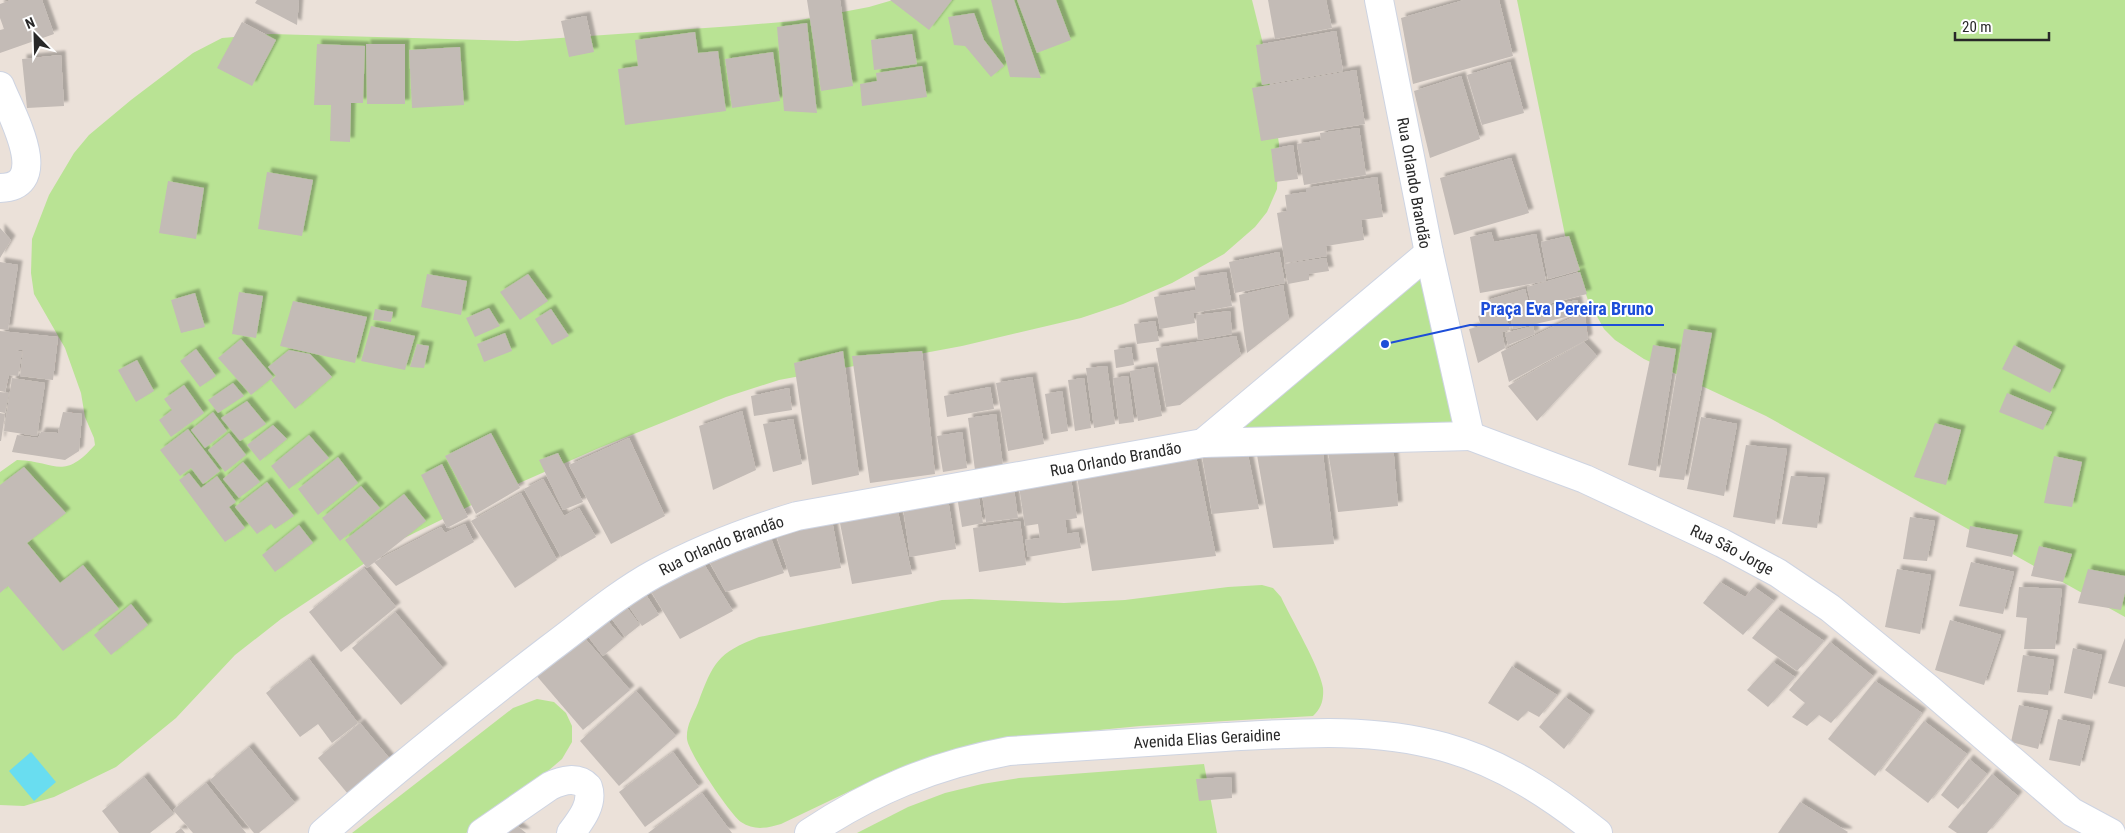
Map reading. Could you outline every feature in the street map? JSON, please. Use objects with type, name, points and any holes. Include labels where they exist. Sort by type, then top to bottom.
[{"type":"street","name":"Rua Orlando Brandão","points":[[1203,443],[1429,253],[1379,0]]},
{"type":"street","points":[[0,86],[28,162],[25,177],[20,182],[14,186],[0,188]]},
{"type":"street","points":[[1429,253],[1470,436]]},
{"type":"street","name":"Rua Orlando Brandão","points":[[323,833],[510,679],[618,597],[652,575],[689,556],[742,533],[797,516],[1203,443],[1470,436]]},
{"type":"street","name":"Rua São Jorge","points":[[1470,436],[1585,479],[1722,543],[1778,573],[1830,608],[1929,689],[2072,812],[2111,833]]},
{"type":"street","name":"Avenida Elias Geraidine","points":[[809,833],[857,804],[899,783],[932,770],[969,759],[1019,750],[1316,732],[1411,740],[1475,757],[1512,774],[1561,803],[1598,833]]},
{"type":"street","points":[[482,833],[550,786],[563,781],[575,780],[588,788],[590,798],[583,814],[570,833]]},
{"type":"green space","points":[[893,0],[1252,0],[1265,52],[1279,144],[1277,189],[1267,212],[1255,227],[1224,254],[1172,283],[1123,304],[1081,318],[962,346],[779,380],[726,397],[599,448],[490,496],[398,541],[281,619],[235,655],[176,718],[116,767],[54,797],[24,806],[0,805],[0,472],[17,460],[58,467],[66,466],[84,456],[95,445],[85,417],[81,393],[65,348],[34,294],[31,273],[32,239],[49,195],[74,153],[89,135],[193,53],[222,38],[271,34],[517,41],[795,21],[869,7]]},
{"type":"green space","points":[[1517,0],[2125,0],[2125,617],[1766,416],[1644,359],[1615,340],[1604,329],[1588,300],[1565,235]]},
{"type":"green space","points":[[1429,253],[1470,436],[1203,443]]},
{"type":"green space","points":[[1262,585],[1273,588],[1281,597],[1317,668],[1323,688],[1323,696],[1320,707],[1313,716],[1140,726],[1017,738],[966,747],[894,770],[781,824],[761,828],[746,825],[736,817],[719,796],[702,769],[687,739],[690,721],[708,678],[718,661],[734,648],[759,637],[942,600],[970,599],[1064,603],[1125,600],[1228,587]]},
{"type":"green space","points":[[537,699],[554,702],[566,713],[572,726],[572,742],[562,759],[521,794],[466,833],[352,833],[513,708]]},
{"type":"green space","points":[[1204,764],[1217,833],[857,833],[908,807],[945,793],[982,784],[1019,778]]},
{"type":"water","points":[[31,752],[56,782],[34,801],[9,771]]},
{"type":"building","points":[[11,0],[42,0],[54,34],[0,53],[0,30],[4,29],[0,18],[0,4]]},
{"type":"building","points":[[257,0],[299,0],[297,25],[255,3]]},
{"type":"building","points":[[807,0],[840,0],[853,86],[821,91]]},
{"type":"building","points":[[890,0],[952,0],[929,30]]},
{"type":"building","points":[[991,0],[1014,0],[1041,78],[1010,77]]},
{"type":"building","points":[[1017,0],[1056,0],[1071,40],[1037,53]]},
{"type":"building","points":[[1268,0],[1326,0],[1332,28],[1275,39]]},
{"type":"building","points":[[1464,0],[1499,0],[1513,56],[1413,84],[1401,18]]},
{"type":"building","points":[[974,13],[984,40],[1004,66],[991,77],[965,46],[954,45],[948,17]]},
{"type":"building","points":[[586,16],[594,52],[569,57],[561,21]]},
{"type":"building","points":[[242,22],[276,40],[252,86],[217,68]]},
{"type":"building","points":[[807,23],[817,113],[784,111],[777,27]]},
{"type":"building","points":[[1336,31],[1343,71],[1262,85],[1256,45]]},
{"type":"building","points":[[695,32],[698,53],[718,51],[726,111],[625,125],[618,69],[638,66],[635,40]]},
{"type":"building","points":[[912,34],[917,64],[874,70],[871,40]]},
{"type":"building","points":[[317,44],[365,46],[363,103],[351,103],[350,142],[330,141],[331,105],[314,105]]},
{"type":"building","points":[[366,44],[405,44],[405,104],[367,104]]},
{"type":"building","points":[[460,47],[464,105],[412,108],[409,50]]},
{"type":"building","points":[[773,52],[780,101],[732,108],[725,59]]},
{"type":"building","points":[[61,55],[64,106],[27,108],[22,59]]},
{"type":"building","points":[[1510,62],[1524,113],[1482,125],[1467,75]]},
{"type":"building","points":[[922,66],[927,97],[862,106],[860,84],[877,81],[876,73]]},
{"type":"building","points":[[1356,70],[1365,124],[1261,141],[1252,88]]},
{"type":"building","points":[[1461,76],[1480,139],[1430,158],[1414,91]]},
{"type":"building","points":[[1359,128],[1366,175],[1304,185],[1297,144],[1321,140],[1320,133]]},
{"type":"building","points":[[1293,145],[1298,179],[1275,182],[1271,149]]},
{"type":"building","points":[[1511,158],[1529,213],[1454,235],[1440,178]]},
{"type":"building","points":[[267,172],[313,180],[302,236],[258,229]]},
{"type":"building","points":[[1377,177],[1383,217],[1361,220],[1364,240],[1326,246],[1327,256],[1285,263],[1277,213],[1287,211],[1285,195],[1306,192],[1306,188]]},
{"type":"building","points":[[168,181],[204,188],[196,239],[159,233]]},
{"type":"building","points":[[0,228],[11,240],[0,258]]},
{"type":"building","points":[[1491,232],[1494,242],[1536,234],[1546,281],[1480,293],[1470,237]]},
{"type":"building","points":[[1569,236],[1580,270],[1548,279],[1541,242]]},
{"type":"building","points":[[1279,252],[1285,283],[1235,293],[1229,262]]},
{"type":"building","points":[[1326,258],[1329,271],[1309,274],[1309,280],[1288,284],[1284,264]]},
{"type":"building","points":[[0,262],[18,265],[8,330],[0,329]]},
{"type":"building","points":[[1226,272],[1232,306],[1193,313],[1195,323],[1160,329],[1154,297],[1196,290],[1194,277]]},
{"type":"building","points":[[1580,272],[1587,294],[1532,308],[1527,287]]},
{"type":"building","points":[[427,274],[467,281],[461,315],[421,307]]},
{"type":"building","points":[[528,274],[548,301],[520,320],[500,292]]},
{"type":"building","points":[[1283,285],[1289,320],[1247,353],[1239,295]]},
{"type":"building","points":[[1525,289],[1530,308],[1514,313],[1577,300],[1580,314],[1513,329],[1510,314],[1506,316],[1510,330],[1502,332],[1505,348],[1478,363],[1469,329],[1481,326],[1478,316],[1487,313],[1484,301]]},
{"type":"building","points":[[239,292],[263,296],[256,338],[232,334]]},
{"type":"building","points":[[195,293],[205,327],[181,333],[171,300]]},
{"type":"building","points":[[293,301],[367,317],[355,363],[280,346]]},
{"type":"building","points":[[489,308],[500,326],[475,337],[466,318]]},
{"type":"building","points":[[375,309],[393,312],[391,322],[373,320]]},
{"type":"building","points":[[551,309],[569,336],[552,345],[535,319]]},
{"type":"building","points":[[1230,311],[1232,334],[1198,340],[1196,315]]},
{"type":"building","points":[[1585,316],[1588,339],[1509,382],[1501,352],[1571,318]]},
{"type":"building","points":[[1155,321],[1159,341],[1137,344],[1134,324]]},
{"type":"building","points":[[371,326],[415,336],[405,370],[361,361]]},
{"type":"building","points":[[1533,326],[1535,334],[1508,345],[1505,333]]},
{"type":"building","points":[[1684,329],[1712,333],[1684,480],[1659,477]]},
{"type":"building","points":[[0,331],[58,337],[53,380],[20,376],[23,350],[15,350],[22,352],[18,376],[9,375],[5,392],[0,391]]},
{"type":"building","points":[[505,333],[512,351],[484,362],[477,344]]},
{"type":"building","points":[[1236,336],[1241,356],[1180,405],[1166,407],[1156,348]]},
{"type":"building","points":[[241,339],[273,377],[251,395],[218,358]]},
{"type":"building","points":[[1584,342],[1597,356],[1537,421],[1508,386]]},
{"type":"building","points":[[417,344],[429,346],[424,368],[410,367]]},
{"type":"building","points":[[1653,345],[1676,349],[1656,471],[1628,465]]},
{"type":"building","points":[[2014,345],[2061,370],[2050,393],[2002,369]]},
{"type":"building","points":[[1131,347],[1134,365],[1116,368],[1114,350]]},
{"type":"building","points":[[196,349],[216,376],[200,387],[180,361]]},
{"type":"building","points":[[289,350],[310,354],[332,377],[295,409],[271,380],[276,376],[268,367]]},
{"type":"building","points":[[843,351],[859,475],[812,485],[794,363]]},
{"type":"building","points":[[922,351],[935,474],[870,483],[852,356]]},
{"type":"building","points":[[137,360],[154,391],[136,402],[118,370]]},
{"type":"building","points":[[1107,366],[1115,424],[1094,428],[1086,368]]},
{"type":"building","points":[[1153,367],[1162,416],[1138,421],[1130,371]]},
{"type":"building","points":[[1128,376],[1134,422],[1119,424],[1113,378]]},
{"type":"building","points":[[1032,377],[1044,444],[1008,451],[996,383]]},
{"type":"building","points":[[12,378],[45,383],[37,436],[4,431]]},
{"type":"building","points":[[1084,378],[1091,428],[1075,431],[1068,380]]},
{"type":"building","points":[[233,383],[244,396],[218,413],[208,400]]},
{"type":"building","points":[[184,385],[204,413],[171,437],[159,420],[172,410],[164,399]]},
{"type":"building","points":[[990,387],[994,409],[947,417],[944,396]]},
{"type":"building","points":[[789,388],[792,410],[754,416],[751,396]]},
{"type":"building","points":[[1062,391],[1068,431],[1051,434],[1045,394]]},
{"type":"building","points":[[0,392],[9,393],[5,413],[0,412]]},
{"type":"building","points":[[2007,393],[2052,412],[2043,430],[1999,412]]},
{"type":"building","points":[[247,401],[266,424],[240,441],[221,418]]},
{"type":"building","points":[[742,411],[756,470],[713,490],[699,426]]},
{"type":"building","points":[[63,412],[82,414],[79,451],[65,460],[12,452],[17,435],[38,438],[41,432],[58,433]]},
{"type":"building","points":[[213,412],[227,431],[205,448],[191,430]]},
{"type":"building","points":[[0,413],[5,414],[1,441],[0,441]]},
{"type":"building","points":[[996,414],[1003,466],[975,470],[968,418]]},
{"type":"building","points":[[1701,417],[1737,424],[1724,496],[1687,489]]},
{"type":"building","points":[[793,419],[802,464],[773,472],[763,424]]},
{"type":"building","points":[[1935,423],[1961,430],[1946,485],[1914,477]]},
{"type":"building","points":[[273,425],[287,439],[260,461],[247,445]]},
{"type":"building","points":[[188,429],[220,471],[203,484],[191,468],[180,476],[160,450]]},
{"type":"building","points":[[962,432],[967,468],[943,472],[937,436]]},
{"type":"building","points":[[229,433],[246,455],[225,472],[208,450]]},
{"type":"building","points":[[491,433],[520,488],[476,514],[445,456]]},
{"type":"building","points":[[309,435],[329,458],[289,489],[271,466]]},
{"type":"building","points":[[629,438],[665,516],[611,544],[569,465]]},
{"type":"building","points":[[1393,444],[1398,506],[1338,512],[1327,446]]},
{"type":"building","points":[[1746,445],[1787,449],[1775,524],[1733,517]]},
{"type":"building","points":[[1322,446],[1334,544],[1273,548],[1256,449]]},
{"type":"building","points":[[1247,450],[1259,509],[1212,514],[1202,456]]},
{"type":"building","points":[[1195,451],[1216,556],[1092,571],[1076,470]]},
{"type":"building","points":[[558,453],[583,502],[563,510],[539,460]]},
{"type":"building","points":[[2054,456],[2082,462],[2072,507],[2044,503]]},
{"type":"building","points":[[338,457],[358,483],[318,515],[298,489]]},
{"type":"building","points":[[243,462],[260,482],[239,498],[223,479]]},
{"type":"building","points":[[442,464],[468,517],[447,528],[421,475]]},
{"type":"building","points":[[24,467],[66,513],[27,543],[60,583],[83,565],[119,609],[63,651],[8,586],[0,593],[0,485]]},
{"type":"building","points":[[1070,472],[1077,518],[1065,520],[1067,534],[1078,532],[1081,548],[1028,557],[1025,540],[1040,538],[1038,524],[1025,526],[1018,480]]},
{"type":"building","points":[[189,473],[201,488],[217,476],[236,502],[229,507],[245,528],[225,542],[179,480]]},
{"type":"building","points":[[1791,476],[1825,478],[1817,528],[1782,524]]},
{"type":"building","points":[[543,479],[564,516],[579,508],[596,537],[561,557],[524,489]]},
{"type":"building","points":[[267,482],[294,516],[275,529],[271,524],[257,534],[235,507]]},
{"type":"building","points":[[1013,482],[1018,518],[986,522],[981,486]]},
{"type":"building","points":[[361,486],[380,508],[340,541],[322,518]]},
{"type":"building","points":[[977,487],[983,523],[962,527],[956,490]]},
{"type":"building","points":[[521,493],[557,560],[515,588],[471,521]]},
{"type":"building","points":[[947,493],[956,549],[910,557],[902,501]]},
{"type":"building","points":[[404,494],[426,521],[367,568],[345,540]]},
{"type":"building","points":[[896,503],[912,574],[852,584],[838,513]]},
{"type":"building","points":[[831,515],[841,568],[790,577],[774,529]]},
{"type":"building","points":[[1910,517],[1935,521],[1927,561],[1903,559]]},
{"type":"building","points":[[1020,521],[1026,565],[979,572],[973,528]]},
{"type":"building","points":[[465,524],[474,542],[396,586],[374,562],[441,527],[445,533]]},
{"type":"building","points":[[299,525],[313,543],[275,572],[262,555]]},
{"type":"building","points":[[1970,526],[2018,535],[2012,557],[1966,547]]},
{"type":"building","points":[[768,530],[784,573],[726,592],[705,554]]},
{"type":"building","points":[[2039,546],[2072,554],[2063,582],[2031,576]]},
{"type":"building","points":[[699,556],[733,611],[680,639],[647,585]]},
{"type":"building","points":[[1971,562],[2014,572],[2003,614],[1959,606]]},
{"type":"building","points":[[364,568],[396,607],[341,652],[309,612]]},
{"type":"building","points":[[1897,569],[1931,575],[1920,634],[1885,627]]},
{"type":"building","points":[[2088,569],[2125,576],[2125,593],[2121,610],[2078,603]]},
{"type":"building","points":[[1720,582],[1745,597],[1754,587],[1774,601],[1743,635],[1703,603]]},
{"type":"building","points":[[641,587],[659,615],[642,626],[624,599]]},
{"type":"building","points":[[2019,587],[2062,589],[2055,649],[2024,649],[2027,618],[2016,617]]},
{"type":"building","points":[[621,600],[640,625],[625,637],[606,611]]},
{"type":"building","points":[[131,604],[148,625],[111,655],[94,635]]},
{"type":"building","points":[[1777,609],[1824,641],[1797,671],[1752,638]]},
{"type":"building","points":[[395,612],[443,668],[401,705],[352,648]]},
{"type":"building","points":[[602,614],[623,639],[603,656],[583,630]]},
{"type":"building","points":[[1950,620],[2001,635],[1984,685],[1935,670]]},
{"type":"building","points":[[581,634],[630,690],[583,730],[535,674]]},
{"type":"building","points":[[2125,638],[2125,687],[2108,683]]},
{"type":"building","points":[[1830,642],[1873,676],[1831,723],[1819,715],[1807,726],[1792,717],[1805,703],[1789,690]]},
{"type":"building","points":[[2073,648],[2102,655],[2092,699],[2064,693]]},
{"type":"building","points":[[2023,655],[2054,660],[2048,695],[2017,692]]},
{"type":"building","points":[[309,659],[358,723],[332,743],[318,724],[300,737],[266,693]]},
{"type":"building","points":[[1773,662],[1795,677],[1768,707],[1747,690]]},
{"type":"building","points":[[1512,666],[1557,695],[1539,717],[1528,711],[1518,721],[1488,703]]},
{"type":"building","points":[[1875,681],[1922,713],[1875,776],[1828,739]]},
{"type":"building","points":[[636,691],[676,736],[619,786],[580,741]]},
{"type":"building","points":[[1565,697],[1590,715],[1564,749],[1539,727]]},
{"type":"building","points":[[2019,705],[2048,711],[2038,749],[2011,742]]},
{"type":"building","points":[[2058,719],[2090,726],[2080,766],[2049,760]]},
{"type":"building","points":[[1924,721],[1967,754],[1928,803],[1885,770]]},
{"type":"building","points":[[360,723],[395,765],[353,800],[318,758]]},
{"type":"building","points":[[249,747],[295,803],[259,833],[254,833],[210,780]]},
{"type":"building","points":[[673,752],[699,787],[645,827],[619,792]]},
{"type":"building","points":[[1969,759],[1987,774],[1958,809],[1941,795]]},
{"type":"building","points":[[1992,774],[2018,796],[1987,833],[1957,833],[1948,827]]},
{"type":"building","points":[[144,777],[174,814],[150,833],[119,833],[102,811]]},
{"type":"building","points":[[1231,777],[1232,798],[1199,801],[1196,779]]},
{"type":"building","points":[[206,783],[246,833],[193,833],[173,810]]},
{"type":"building","points":[[702,793],[732,833],[648,833]]},
{"type":"building","points":[[1800,802],[1848,832],[1778,833]]},
{"type":"building","points":[[515,824],[526,833],[503,833]]},
{"type":"building","points":[[181,828],[185,833],[175,833]]},
{"type":"place","name":"Praça Eva Pereira Bruno","points":[[1385,344]]}]
